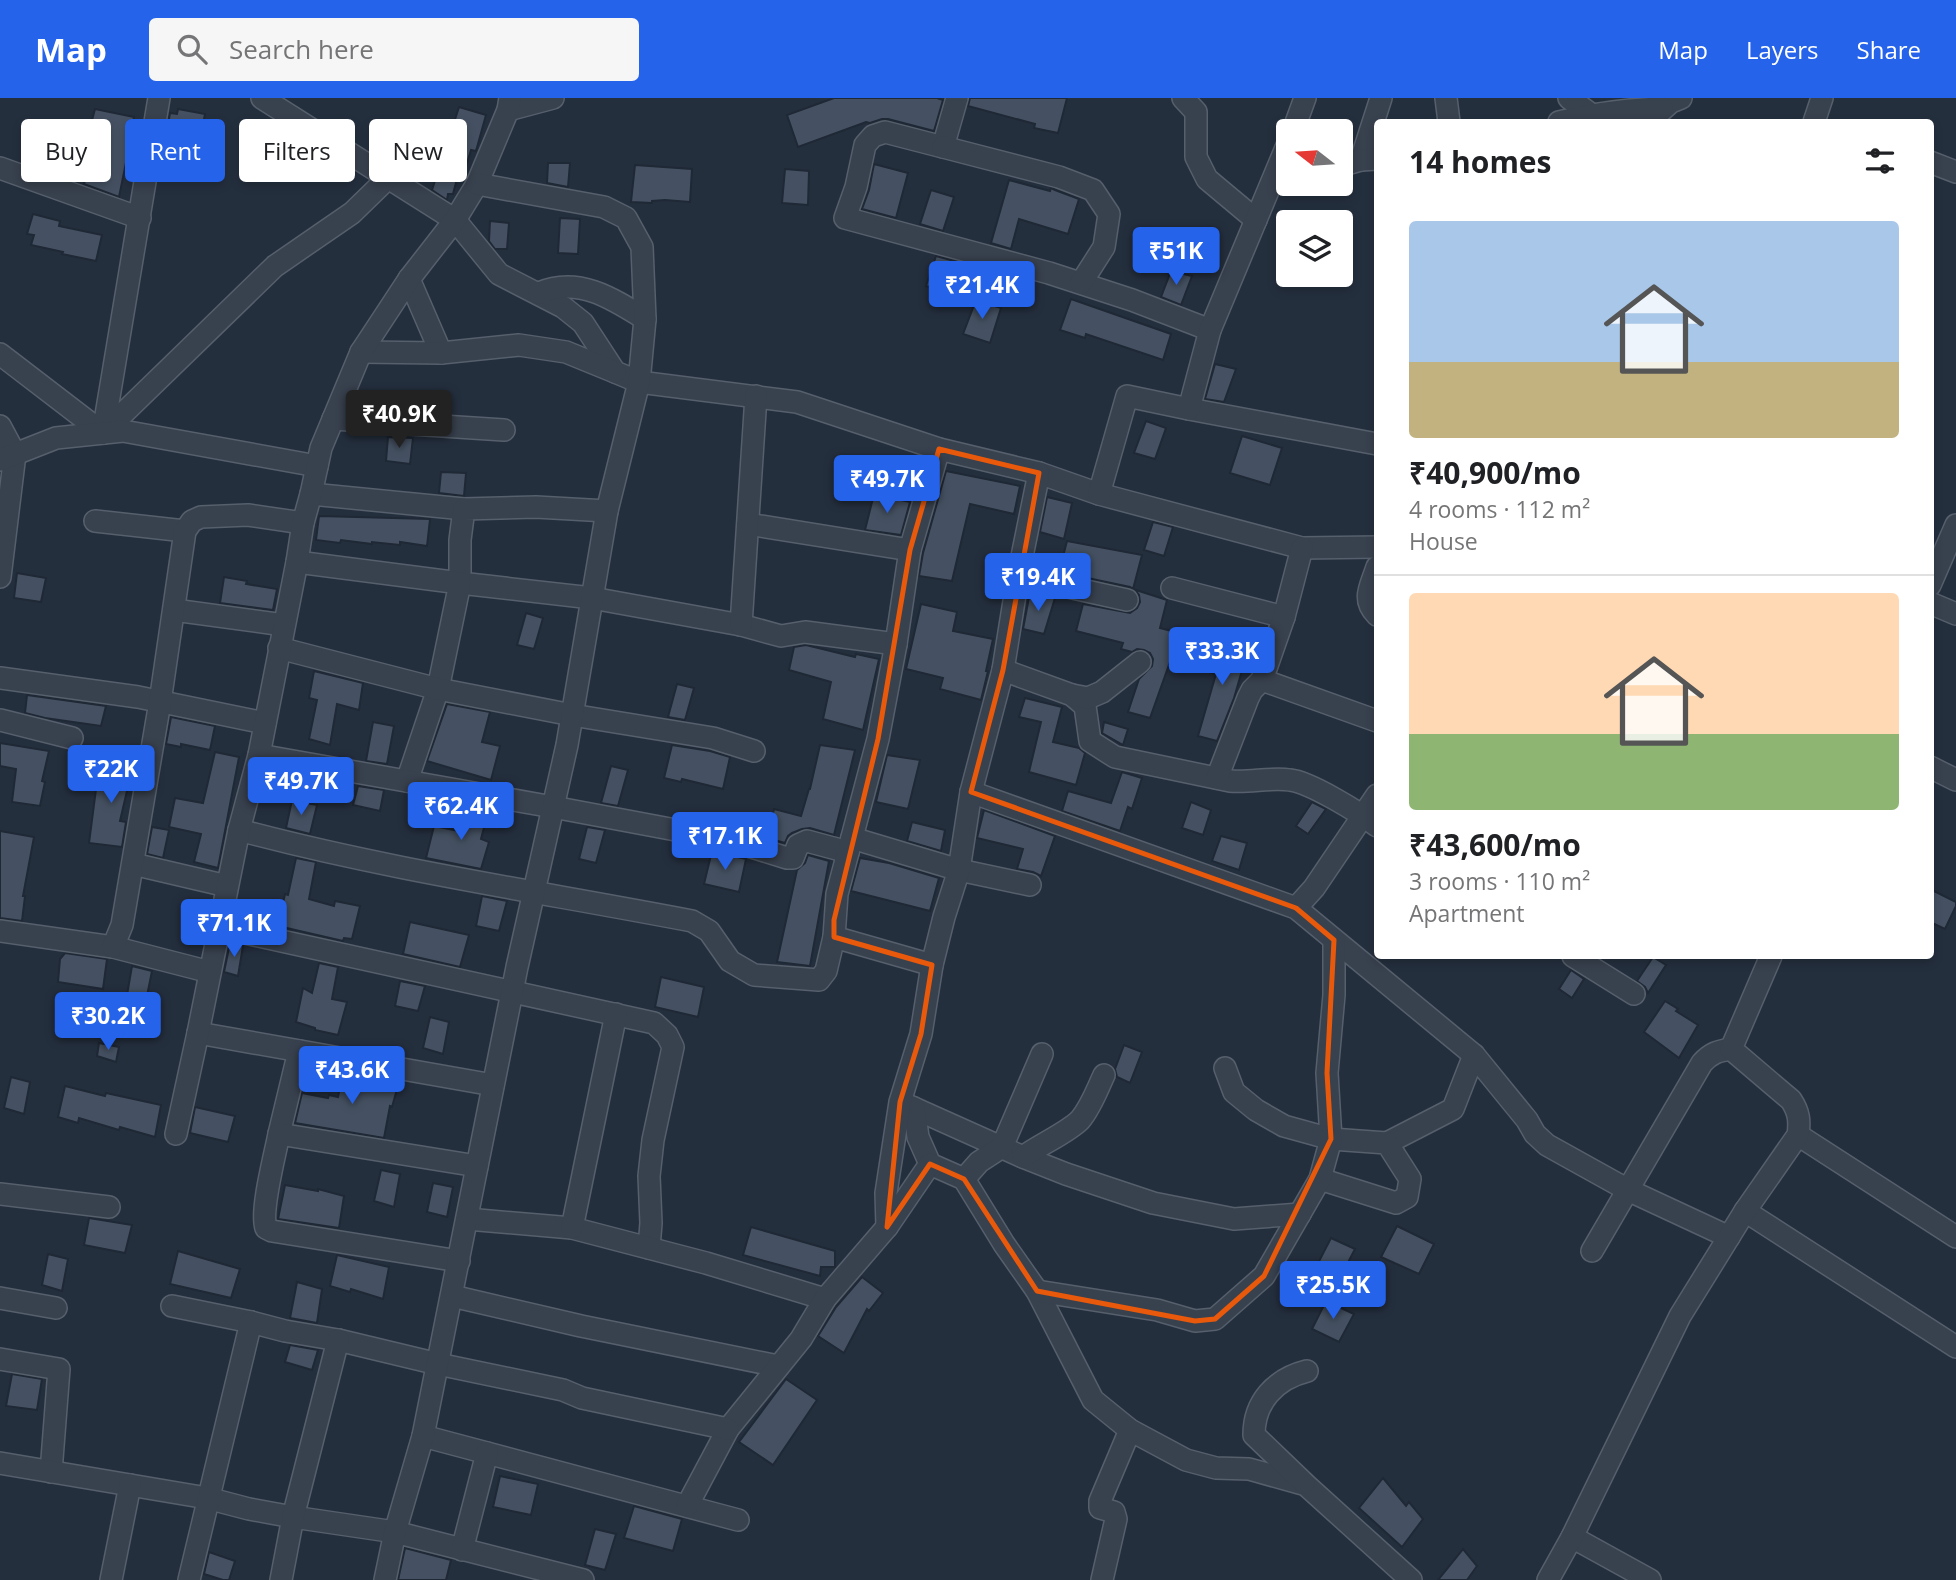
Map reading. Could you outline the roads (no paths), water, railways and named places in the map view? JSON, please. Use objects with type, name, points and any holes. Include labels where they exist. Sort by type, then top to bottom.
[{"type":"street","points":[[103,433],[159,98]]},
{"type":"street","points":[[261,98],[369,166]]},
{"type":"street","points":[[176,1134],[239,830],[259,755],[303,523],[321,448],[361,352],[409,279],[455,220],[477,184],[509,104],[552,98]]},
{"type":"street","points":[[943,147],[957,98]]},
{"type":"street","points":[[1182,98],[1196,112],[1196,158],[1207,179],[1256,220]]},
{"type":"street","points":[[1298,119],[1306,98]]},
{"type":"street","points":[[1359,161],[1381,98]]},
{"type":"street","points":[[1446,98],[1449,119]]},
{"type":"street","points":[[1569,98],[1594,119],[1645,108],[1664,110]]},
{"type":"street","points":[[1818,119],[1822,98]]},
{"type":"street","points":[[1082,284],[1104,247],[1109,214],[1093,190],[1059,177],[885,132],[873,136],[865,145],[856,187],[845,218],[1049,273],[1082,284],[1132,300],[1210,330]]},
{"type":"street","points":[[1934,164],[1956,172]]},
{"type":"street","points":[[0,169],[141,218]]},
{"type":"street","points":[[1189,409],[1210,330],[1276,175]]},
{"type":"street","points":[[103,433],[275,266],[352,213],[384,182]]},
{"type":"street","points":[[394,182],[455,220],[499,274],[539,293],[583,323],[615,372]]},
{"type":"street","points":[[385,1580],[395,1532],[423,1436],[511,993],[572,715],[607,511],[639,382],[645,319],[642,247],[626,218],[604,207],[477,184]]},
{"type":"street","points":[[409,279],[441,353]]},
{"type":"street","points":[[539,293],[567,285],[577,287],[619,302],[645,319]]},
{"type":"street","points":[[361,352],[441,353],[519,345],[566,352],[639,382],[797,402],[939,449],[1039,473],[1099,494],[1302,548],[1374,547]]},
{"type":"street","points":[[0,354],[103,433]]},
{"type":"street","points":[[1099,494],[1127,396],[1374,443]]},
{"type":"street","points":[[741,625],[756,397]]},
{"type":"street","points":[[333,419],[504,430]]},
{"type":"street","points":[[0,426],[8,457],[0,577]]},
{"type":"street","points":[[8,457],[56,438],[123,431],[317,466]]},
{"type":"street","points":[[239,830],[387,865],[692,920],[709,931],[730,961],[754,975],[819,980],[826,971],[834,937],[837,894],[878,738],[910,550],[939,449]]},
{"type":"street","points":[[887,1227],[886,1193],[907,1105],[932,965],[959,870],[971,792],[1003,670],[1018,576],[1039,473]]},
{"type":"street","points":[[311,494],[464,509],[536,507],[607,511]]},
{"type":"street","points":[[407,781],[438,689],[460,583],[460,540],[464,509]]},
{"type":"street","points":[[113,947],[122,925],[133,864],[185,531],[192,521],[201,517],[248,516],[303,523]]},
{"type":"street","points":[[95,521],[185,531]]},
{"type":"street","points":[[748,524],[910,550]]},
{"type":"street","points":[[1934,577],[1954,536]]},
{"type":"street","points":[[1217,778],[1248,698],[1262,680],[1284,617],[1302,548]]},
{"type":"street","points":[[297,562],[592,598],[741,625],[781,636],[805,632],[896,644]]},
{"type":"street","points":[[1018,576],[1127,600]]},
{"type":"street","points":[[1374,576],[1368,601],[1374,612]]},
{"type":"street","points":[[1172,587],[1284,617]]},
{"type":"street","points":[[1934,605],[1956,614]]},
{"type":"street","points":[[174,610],[284,625]]},
{"type":"street","points":[[279,648],[438,689],[713,738],[754,751]]},
{"type":"street","points":[[1003,670],[1072,695],[1088,698],[1102,692],[1140,662]]},
{"type":"street","points":[[0,678],[160,702],[265,723]]},
{"type":"street","points":[[1262,680],[1374,720]]},
{"type":"street","points":[[1072,695],[1085,706],[1090,741],[1115,757],[1243,782],[1274,779],[1301,782],[1371,821],[1296,908]]},
{"type":"street","points":[[0,719],[72,738]]},
{"type":"street","points":[[259,755],[729,840],[787,858],[793,858],[798,845],[807,841],[850,845],[1030,885]]},
{"type":"street","points":[[1934,769],[1956,780]]},
{"type":"street","points":[[971,792],[1296,908],[1474,1055],[1527,1120],[1535,1134],[1547,1145],[1628,1190],[1729,1237]]},
{"type":"street","points":[[133,864],[227,886]]},
{"type":"street","points":[[218,927],[654,1023],[667,1035],[673,1047],[653,1140],[649,1176],[649,1248]]},
{"type":"street","points":[[0,931],[113,947],[210,972]]},
{"type":"street","points":[[834,937],[932,965]]},
{"type":"street","points":[[1037,1291],[1157,1310],[1195,1321],[1215,1319],[1264,1276],[1320,1179],[1331,1139],[1327,1073],[1334,995],[1334,940]]},
{"type":"street","points":[[1578,959],[1634,994]]},
{"type":"street","points":[[1731,1049],[1770,959]]},
{"type":"street","points":[[572,1228],[616,1014]]},
{"type":"street","points":[[198,1033],[493,1085]]},
{"type":"street","points":[[1548,1580],[1572,1537],[1680,1317],[1745,1211],[1797,1135],[1800,1124],[1797,1109],[1791,1100],[1731,1049],[1709,1055],[1592,1251]]},
{"type":"street","points":[[299,1051],[279,1134],[264,1221],[266,1228],[459,1261]]},
{"type":"street","points":[[964,1179],[979,1162],[1002,1147],[1042,1054]]},
{"type":"street","points":[[1225,1068],[1234,1092],[1256,1110],[1284,1126],[1331,1139],[1387,1143],[1453,1109],[1474,1055]]},
{"type":"street","points":[[1023,1157],[1069,1129],[1080,1119],[1104,1075]]},
{"type":"street","points":[[907,1105],[1023,1157],[1153,1203],[1234,1219],[1300,1214]]},
{"type":"street","points":[[907,1105],[930,1164],[964,1179],[1003,1244],[1037,1291],[1093,1400],[1130,1430],[1186,1460],[1216,1468],[1249,1469],[1306,1485]]},
{"type":"street","points":[[279,1134],[477,1166]]},
{"type":"street","points":[[1797,1135],[1956,1237]]},
{"type":"street","points":[[1320,1179],[1396,1203],[1406,1197],[1410,1180],[1387,1143]]},
{"type":"street","points":[[687,1506],[728,1429],[801,1339],[825,1298],[887,1227],[930,1164]]},
{"type":"street","points":[[0,1194],[109,1207]]},
{"type":"street","points":[[1745,1211],[1956,1347]]},
{"type":"street","points":[[467,1219],[572,1228],[825,1298]]},
{"type":"street","points":[[452,1296],[581,1326],[778,1366]]},
{"type":"street","points":[[0,1298],[56,1308]]},
{"type":"street","points":[[172,1306],[338,1340],[563,1390],[582,1398],[728,1429]]},
{"type":"street","points":[[189,1580],[251,1322]]},
{"type":"street","points":[[281,1580],[293,1517],[338,1340]]},
{"type":"street","points":[[0,1359],[59,1369],[51,1472]]},
{"type":"street","points":[[1307,1371],[1278,1382],[1261,1404],[1254,1423],[1254,1435],[1411,1580]]},
{"type":"street","points":[[1102,1580],[1116,1519],[1114,1512],[1100,1508],[1100,1501],[1130,1430]]},
{"type":"street","points":[[423,1436],[738,1520]]},
{"type":"street","points":[[462,1550],[487,1453]]},
{"type":"street","points":[[0,1463],[207,1498],[293,1517],[395,1532],[583,1580]]},
{"type":"street","points":[[111,1580],[130,1485]]},
{"type":"street","points":[[1572,1537],[1650,1580]]},
{"type":"street","points":[[492,1580],[497,1559]]}]
